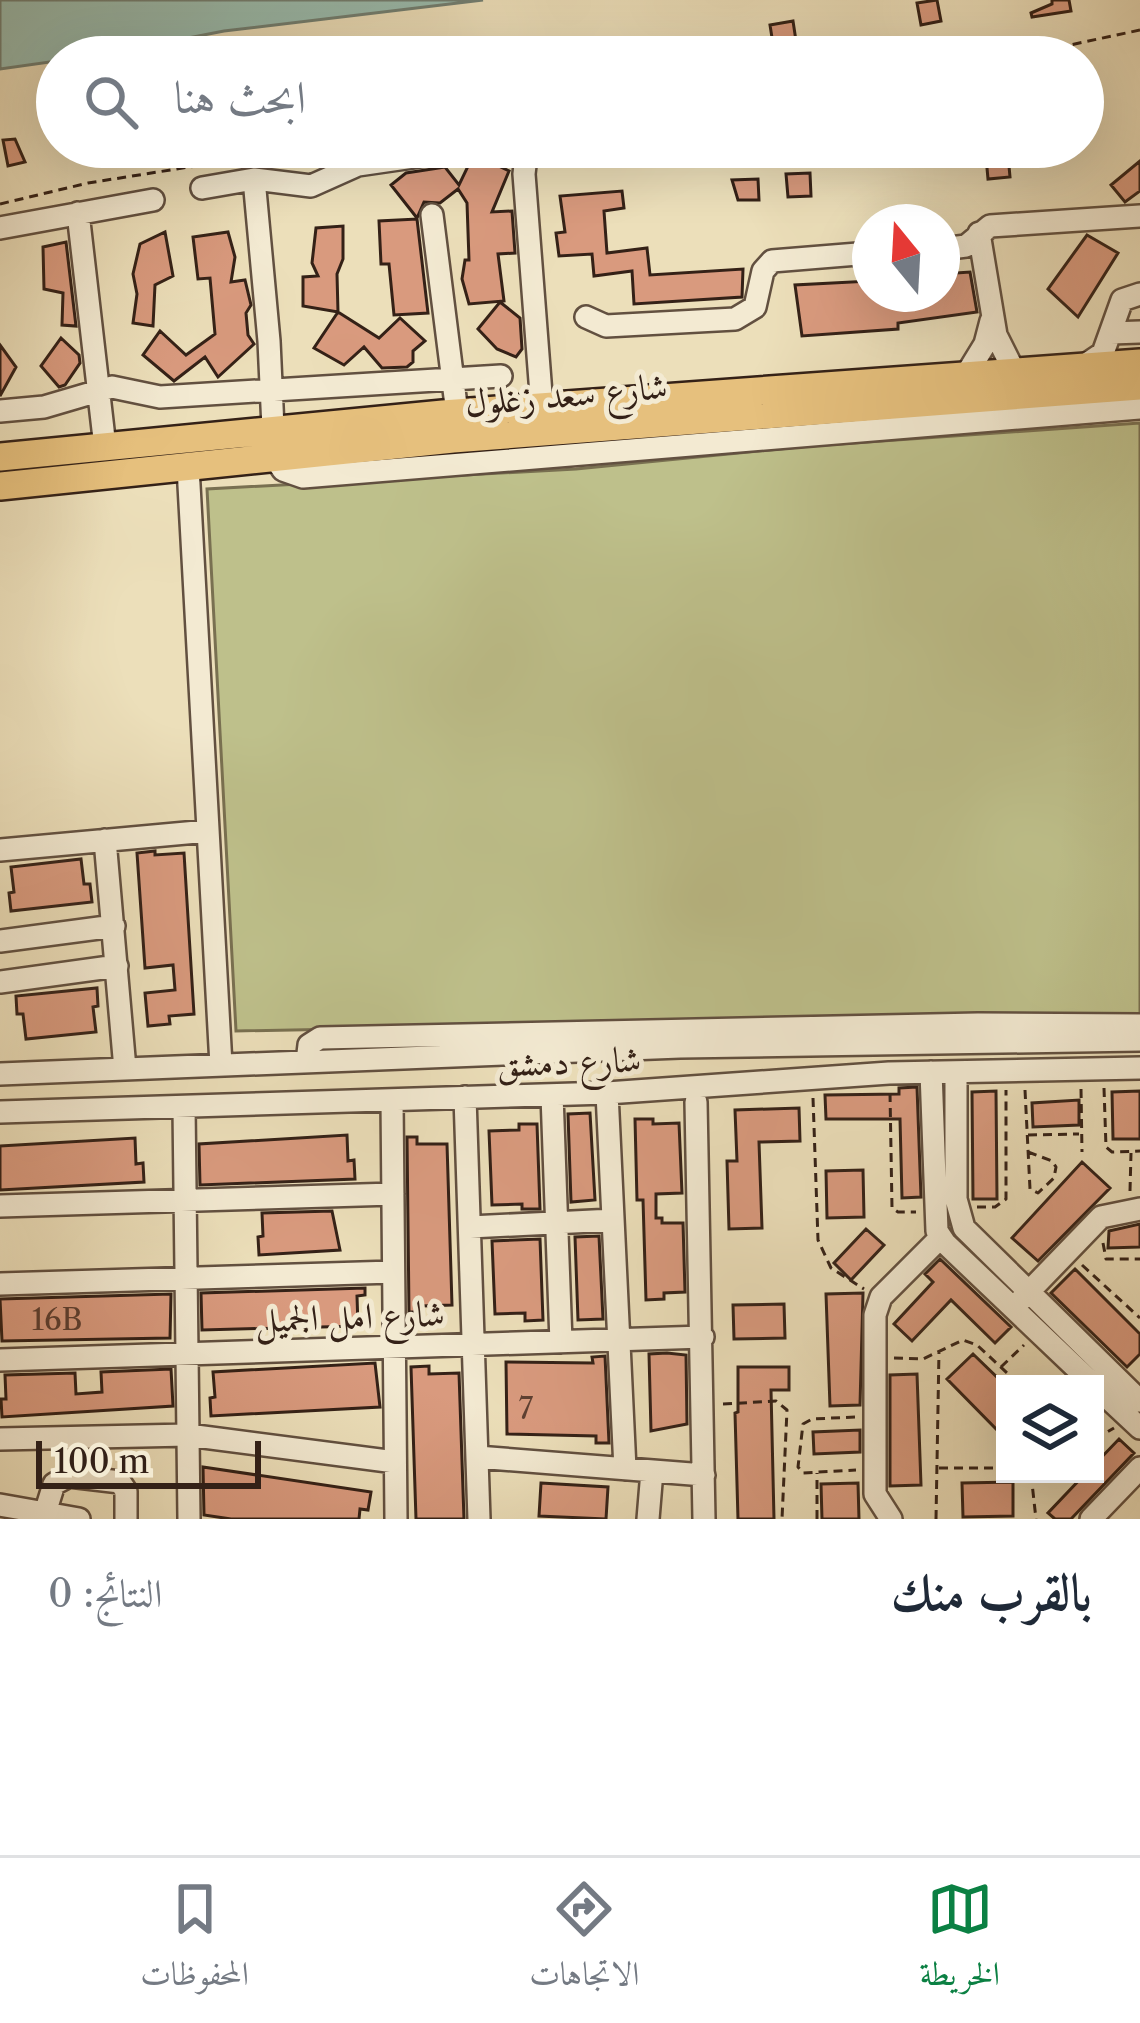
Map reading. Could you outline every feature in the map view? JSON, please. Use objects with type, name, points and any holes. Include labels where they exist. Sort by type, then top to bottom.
[{"type":"main road","name":"شارع سعد زغلول","points":[[0,486],[966,375],[1140,363]]},
{"type":"main road","name":"شارع سعد زغلول","points":[[0,457],[542,406],[930,412],[1140,386]]},
{"type":"street","points":[[202,188],[254,179],[311,186],[351,168]]},
{"type":"street","points":[[525,168],[542,406]]},
{"type":"street","points":[[254,179],[273,428]]},
{"type":"street","points":[[0,228],[153,200]]},
{"type":"street","points":[[78,212],[106,447]]},
{"type":"street","points":[[432,215],[458,413]]},
{"type":"street","points":[[960,247],[996,225],[1140,216]]},
{"type":"street","points":[[979,233],[1000,349],[1015,373]]},
{"type":"street","points":[[586,317],[606,326],[735,319],[755,307],[763,271],[772,261],[852,254]]},
{"type":"street","points":[[1081,368],[1103,352],[1122,300],[1140,294]]},
{"type":"street","points":[[966,375],[985,344],[991,308]]},
{"type":"street","points":[[1111,333],[1140,332]]},
{"type":"street","points":[[0,411],[44,407],[112,387],[160,397],[501,376]]},
{"type":"street","points":[[275,458],[283,470],[303,478],[930,412],[1140,408]]},
{"type":"street","points":[[188,467],[221,1065]]},
{"type":"street","points":[[0,850],[208,831]]},
{"type":"street","points":[[105,840],[125,1069]]},
{"type":"street","points":[[0,941],[114,926]]},
{"type":"street","points":[[0,982],[117,966]]},
{"type":"street","points":[[307,1062],[309,1046],[320,1038],[486,1044],[1140,1025]]},
{"type":"street","name":"شارع دمشق","points":[[0,1074],[333,1061],[486,1044],[680,1047],[978,1033],[1140,1040]]},
{"type":"street","points":[[680,1047],[688,1096],[703,1337],[704,1519]]},
{"type":"street","points":[[333,1061],[333,1103]]},
{"type":"street","name":"شارع دمشق","points":[[0,1112],[607,1093],[688,1096],[813,1078],[889,1073],[1140,1068]]},
{"type":"street","points":[[931,1072],[946,1209],[1020,1301],[1038,1332],[1083,1375]]},
{"type":"street","points":[[891,1519],[875,1494],[875,1316],[880,1297],[940,1237],[956,1072]]},
{"type":"street","points":[[607,1093],[625,1468]]},
{"type":"street","points":[[552,1095],[561,1342]]},
{"type":"street","points":[[465,1097],[479,1519]]},
{"type":"street","points":[[392,1100],[395,1519]]},
{"type":"street","points":[[184,1107],[189,1519]]},
{"type":"street","points":[[0,1206],[393,1194]]},
{"type":"street","points":[[1020,1301],[1101,1217],[1135,1209]]},
{"type":"street","points":[[470,1227],[613,1220]]},
{"type":"street","points":[[940,1237],[1020,1301],[1136,1416]]},
{"type":"street","points":[[0,1283],[394,1272]]},
{"type":"street","name":"شارع امل الجميل","points":[[0,1360],[703,1337]]},
{"type":"street","points":[[1104,1392],[1136,1416]]},
{"type":"street","points":[[0,1439],[188,1436],[395,1462]]},
{"type":"street","points":[[477,1457],[704,1475]]},
{"type":"street","points":[[1091,1519],[1140,1468]]},
{"type":"street","points":[[648,1519],[652,1471]]},
{"type":"street","points":[[44,1513],[54,1484],[69,1476],[120,1482],[126,1491],[126,1519]]},
{"type":"street","points":[[0,1505],[80,1519]]},
{"type":"path","points":[[1104,38],[1140,30]]},
{"type":"path","points":[[0,204],[88,183],[183,168]]},
{"type":"path","points":[[1080,1069],[1082,1153]]},
{"type":"path","points":[[1104,1069],[1106,1148],[1140,1151]]},
{"type":"path","points":[[1015,1071],[1027,1135],[1030,1189],[1037,1193],[1054,1178],[1056,1168],[1052,1161],[1028,1152]]},
{"type":"path","points":[[889,1073],[892,1208],[898,1212],[995,1207],[1006,1199],[1015,1071]]},
{"type":"path","points":[[813,1078],[818,1240],[831,1268],[880,1297]]},
{"type":"path","points":[[1027,1135],[1082,1134]]},
{"type":"path","points":[[1131,1151],[1135,1209]]},
{"type":"path","points":[[1101,1217],[1105,1258],[1140,1259]]},
{"type":"path","points":[[1068,1251],[1140,1318]]},
{"type":"path","points":[[1001,1367],[1038,1332]]},
{"type":"path","points":[[875,1356],[917,1360],[963,1340],[977,1345],[1009,1375]]},
{"type":"path","points":[[936,1519],[939,1351]]},
{"type":"path","points":[[703,1404],[776,1401],[787,1410],[782,1519]]},
{"type":"path","points":[[1104,1434],[1136,1416]]},
{"type":"path","points":[[786,1427],[800,1429],[812,1419],[875,1417]]},
{"type":"path","points":[[800,1429],[799,1469],[875,1470]]},
{"type":"path","points":[[937,1468],[996,1468]]},
{"type":"path","points":[[817,1472],[817,1519]]},
{"type":"path","points":[[1032,1483],[1036,1519]]},
{"type":"green space","points":[[1140,423],[1140,1014],[236,1031],[207,489],[576,469],[810,446]]},
{"type":"water","points":[[0,0],[483,0],[198,36],[36,36],[36,64],[0,69]]},
{"type":"building","points":[[937,0],[941,21],[921,25],[917,3]]},
{"type":"building","points":[[1052,0],[1069,0],[1071,11],[1032,17],[1031,13]]},
{"type":"building","points":[[793,21],[795,36],[772,36],[770,25]]},
{"type":"building","points":[[15,139],[25,162],[8,166],[3,140]]},
{"type":"building","points":[[1140,161],[1140,191],[1125,202],[1111,185]]},
{"type":"building","points":[[446,168],[459,185],[467,168],[509,171],[492,212],[512,211],[515,253],[498,254],[504,301],[469,304],[462,279],[465,260],[469,260],[467,203],[458,189],[440,203],[424,202],[417,218],[391,185],[406,173]]},
{"type":"building","points":[[987,168],[1009,168],[1010,177],[988,179]]},
{"type":"building","points":[[810,173],[811,196],[788,197],[786,174]]},
{"type":"building","points":[[758,179],[759,200],[738,200],[732,180]]},
{"type":"building","points":[[622,191],[624,208],[604,211],[607,253],[647,248],[650,275],[743,269],[742,297],[634,304],[632,271],[594,276],[592,254],[559,256],[556,233],[565,232],[560,196]]},
{"type":"building","points":[[417,219],[428,313],[394,315],[389,264],[381,264],[379,221]]},
{"type":"building","points":[[343,226],[338,312],[303,306],[303,277],[318,276],[312,263],[316,228]]},
{"type":"building","points":[[165,232],[173,276],[155,285],[153,326],[133,323],[137,294],[133,274],[140,244]]},
{"type":"building","points":[[228,232],[235,257],[231,282],[245,280],[251,305],[246,313],[248,335],[254,344],[218,377],[205,357],[174,381],[143,355],[160,331],[186,355],[215,334],[210,278],[198,279],[193,237]]},
{"type":"building","points":[[1087,235],[1118,253],[1078,317],[1048,289]]},
{"type":"building","points":[[66,242],[76,326],[62,325],[63,293],[44,289],[43,247]]},
{"type":"building","points":[[970,272],[977,312],[898,323],[898,329],[802,336],[795,285],[852,282],[852,312],[960,312],[960,273]]},
{"type":"building","points":[[500,302],[520,318],[522,349],[516,357],[497,349],[478,329]]},
{"type":"building","points":[[338,312],[379,338],[400,318],[425,341],[413,351],[413,362],[407,367],[382,368],[364,347],[344,365],[314,348]]},
{"type":"building","points":[[61,338],[79,355],[80,363],[59,387],[41,366]]},
{"type":"building","points":[[0,345],[16,367],[0,396]]},
{"type":"building","points":[[155,851],[155,855],[184,853],[194,1014],[169,1016],[170,1024],[148,1026],[145,993],[175,990],[173,965],[145,968],[137,853]]},
{"type":"building","points":[[81,859],[92,902],[11,911],[11,867]]},
{"type":"building","points":[[97,988],[96,1032],[26,1039],[16,996]]},
{"type":"building","points":[[917,1087],[921,1197],[902,1198],[900,1119],[826,1119],[825,1095],[899,1094],[899,1088]]},
{"type":"building","points":[[996,1091],[997,1199],[973,1199],[972,1092]]},
{"type":"building","points":[[1140,1091],[1140,1139],[1113,1139],[1112,1092]]},
{"type":"building","points":[[1079,1100],[1079,1125],[1033,1127],[1032,1103]]},
{"type":"building","points":[[799,1108],[800,1141],[759,1142],[762,1228],[729,1229],[727,1161],[737,1161],[735,1110]]},
{"type":"building","points":[[590,1113],[595,1200],[571,1202],[568,1114]]},
{"type":"building","points":[[635,1119],[679,1123],[682,1193],[656,1194],[656,1218],[662,1218],[662,1223],[683,1223],[685,1292],[664,1293],[664,1299],[646,1300]]},
{"type":"building","points":[[519,1124],[537,1124],[540,1209],[492,1205],[489,1131],[519,1130]]},
{"type":"building","points":[[347,1135],[348,1161],[354,1160],[355,1179],[200,1185],[199,1144]]},
{"type":"building","points":[[407,1137],[417,1137],[417,1144],[447,1144],[452,1305],[422,1306],[423,1312],[409,1312]]},
{"type":"building","points":[[135,1138],[136,1164],[143,1163],[144,1182],[0,1190],[0,1146]]},
{"type":"building","points":[[1082,1162],[1110,1188],[1038,1261],[1012,1238]]},
{"type":"building","points":[[863,1170],[864,1217],[827,1218],[826,1171]]},
{"type":"building","points":[[332,1211],[340,1250],[259,1255],[262,1213]]},
{"type":"building","points":[[1140,1224],[1140,1247],[1108,1248],[1109,1231]]},
{"type":"building","points":[[866,1229],[884,1245],[851,1280],[834,1263]]},
{"type":"building","points":[[599,1236],[603,1319],[578,1320],[575,1237]]},
{"type":"building","points":[[540,1239],[543,1320],[525,1321],[525,1313],[495,1314],[492,1241]]},
{"type":"building","points":[[940,1259],[1011,1327],[995,1343],[951,1300],[912,1341],[894,1324],[933,1282],[925,1274]]},
{"type":"building","points":[[1075,1269],[1140,1334],[1140,1354],[1127,1367],[1051,1293]]},
{"type":"building","points":[[365,1288],[365,1295],[357,1296],[358,1326],[202,1330],[201,1293]]},
{"type":"building","points":[[863,1293],[860,1405],[830,1406],[826,1294]]},
{"type":"building","points":[[171,1294],[170,1338],[2,1341],[0,1299]]},
{"type":"building","points":[[784,1304],[785,1338],[734,1339],[733,1305]]},
{"type":"building","points":[[649,1354],[686,1355],[687,1424],[651,1431]]},
{"type":"building","points":[[973,1354],[996,1376],[996,1429],[947,1379]]},
{"type":"building","points":[[605,1356],[609,1443],[596,1443],[596,1436],[507,1434],[506,1362],[593,1363],[592,1357]]},
{"type":"building","points":[[375,1363],[380,1407],[211,1416],[213,1372]]},
{"type":"building","points":[[429,1366],[429,1374],[459,1373],[464,1519],[416,1519],[411,1367]]},
{"type":"building","points":[[738,1367],[789,1367],[789,1390],[771,1390],[774,1519],[738,1519]]},
{"type":"building","points":[[171,1369],[173,1406],[2,1417],[5,1375],[75,1373],[76,1394],[102,1392],[101,1372]]},
{"type":"building","points":[[917,1374],[921,1485],[890,1486],[890,1375]]},
{"type":"building","points":[[860,1430],[860,1452],[814,1454],[813,1432]]},
{"type":"building","points":[[1119,1439],[1134,1453],[1071,1519],[1055,1519],[1048,1513],[1076,1483],[1104,1483],[1104,1455]]},
{"type":"building","points":[[203,1467],[371,1492],[368,1510],[360,1509],[359,1519],[204,1515]]},
{"type":"building","points":[[541,1483],[608,1487],[606,1519],[539,1516]]},
{"type":"building","points":[[858,1483],[859,1519],[822,1519],[821,1484]]},
{"type":"building","points":[[962,1483],[1013,1483],[1013,1516],[963,1517]]}]
